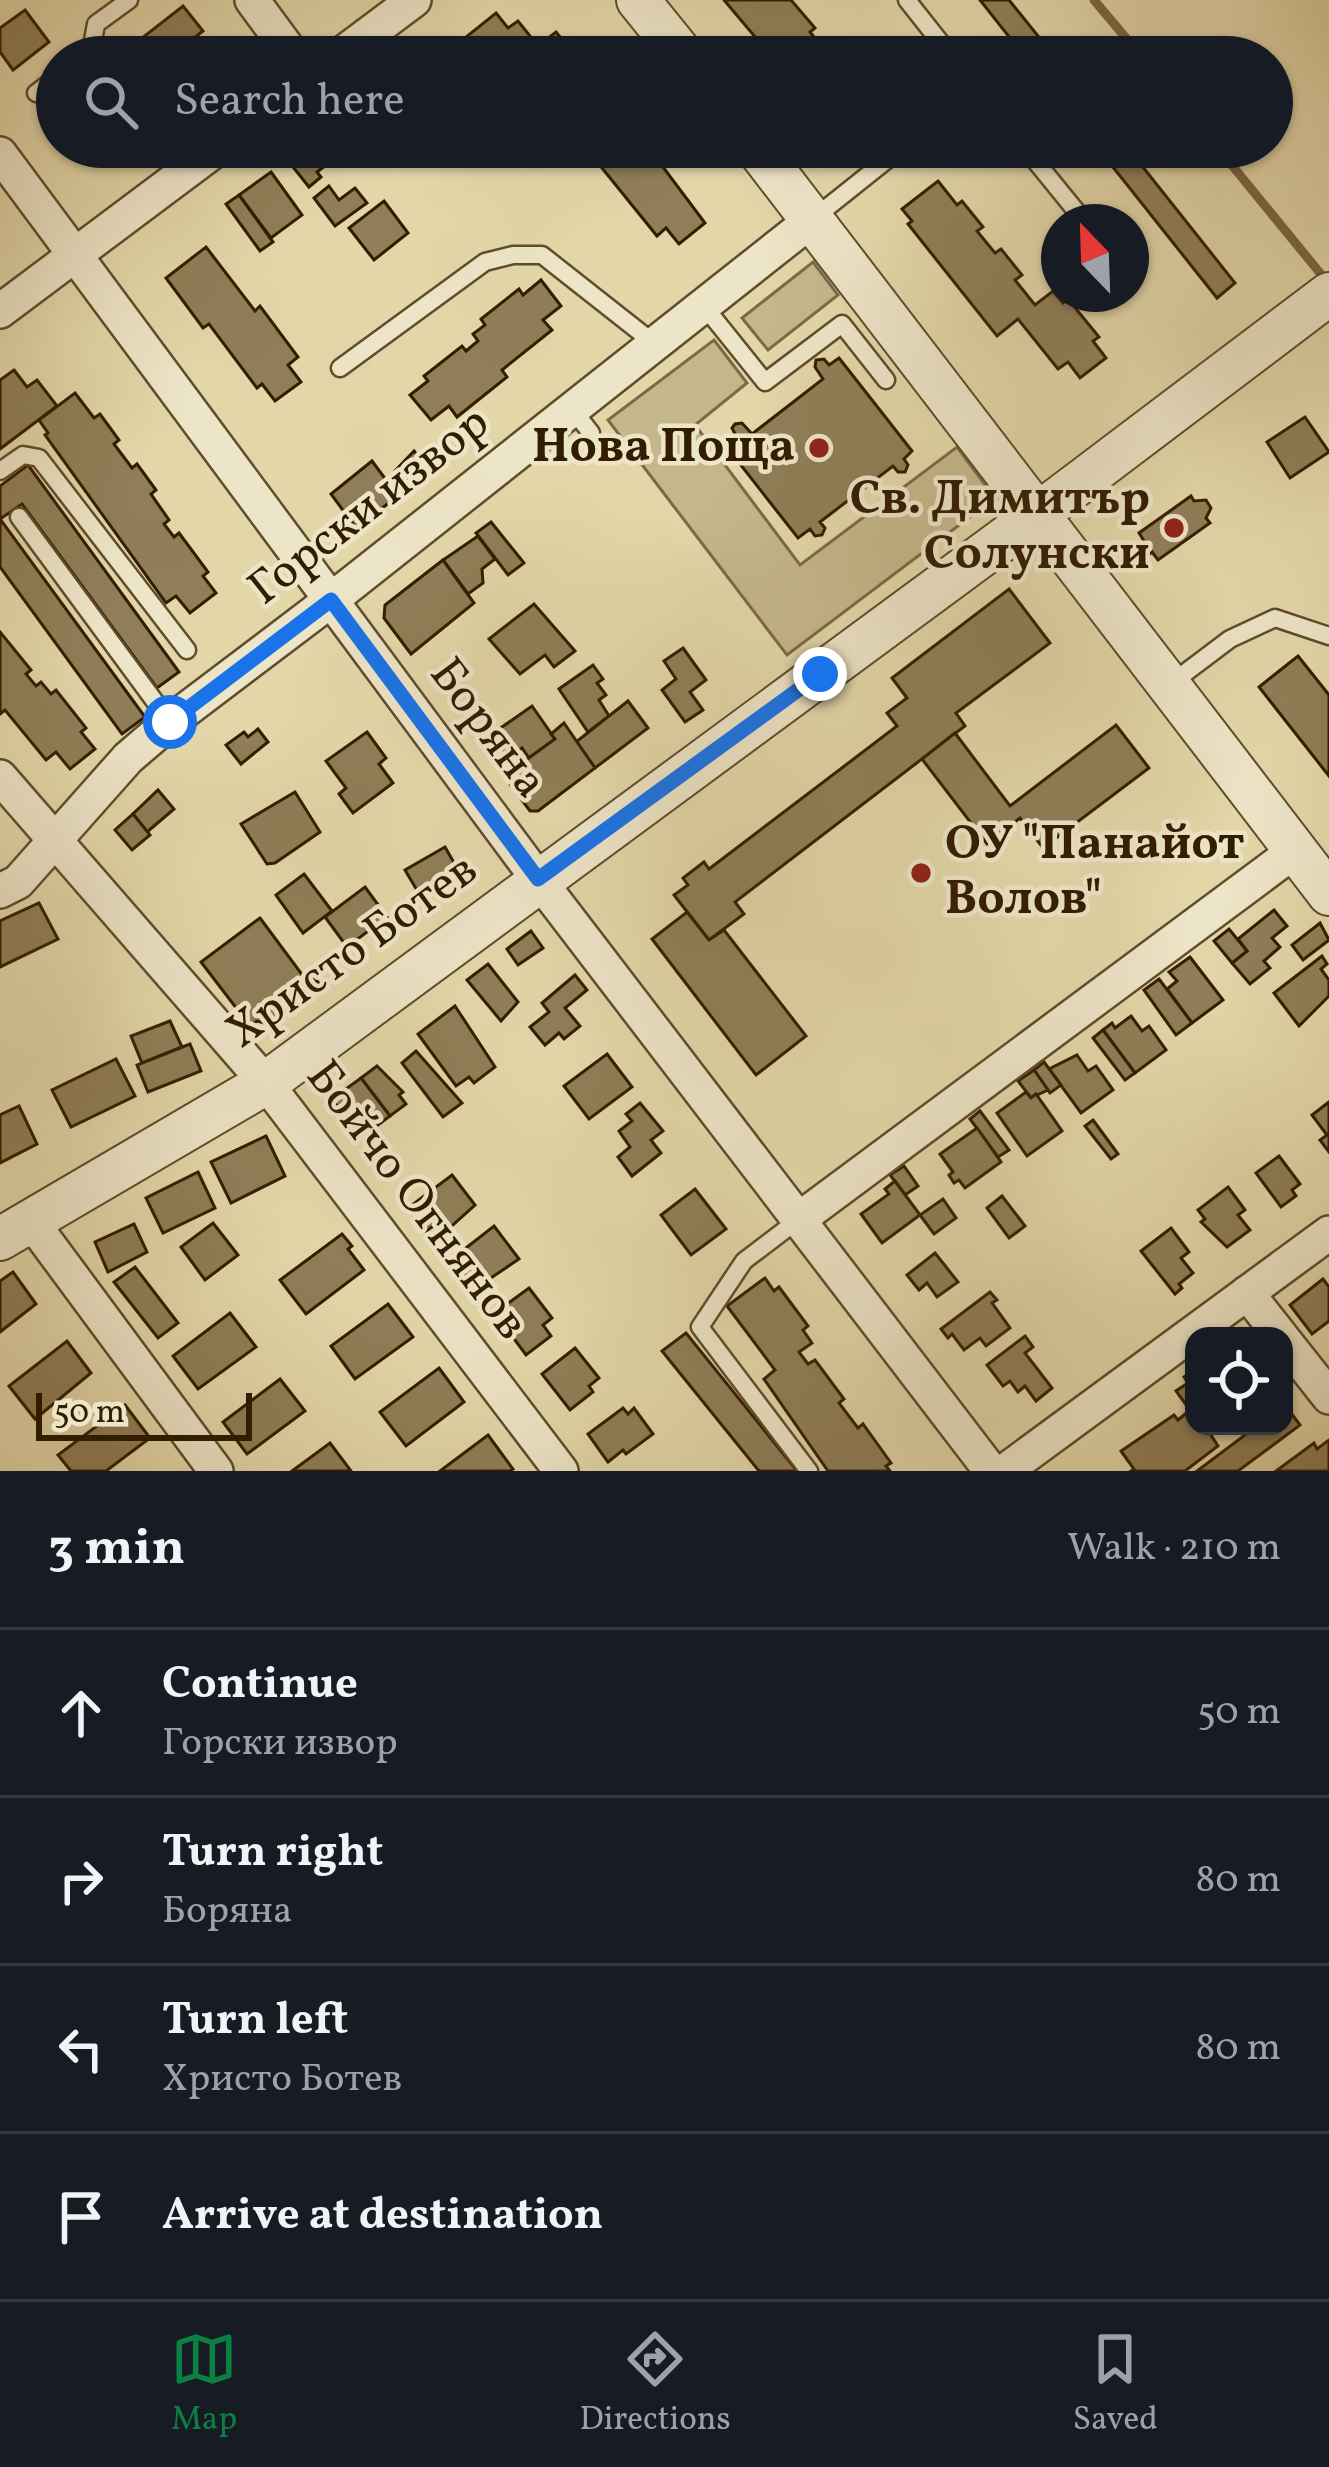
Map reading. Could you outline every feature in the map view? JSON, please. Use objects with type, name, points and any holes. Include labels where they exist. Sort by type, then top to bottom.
[{"type":"street","points":[[252,0],[279,36]]},
{"type":"street","points":[[366,36],[413,0]]},
{"type":"street","points":[[638,0],[667,36]]},
{"type":"street","name":"Боряна","points":[[0,154],[538,879],[991,1471]]},
{"type":"street","points":[[0,311],[191,168]]},
{"type":"street","points":[[773,168],[1329,894]]},
{"type":"street","name":"Горски извор","points":[[0,891],[18,882],[128,758],[170,722],[582,421],[655,344],[814,219]]},
{"type":"street","name":"Христо Ботев","points":[[16,1230],[266,1083],[1318,302]]},
{"type":"street","name":"Бойчо Огнянов","points":[[0,777],[266,1083],[561,1471]]},
{"type":"street","points":[[798,1220],[1296,850]]},
{"type":"street","points":[[16,1230],[216,1471]]},
{"type":"street","points":[[1005,1471],[1329,1233]]},
{"type":"street","points":[[1247,1293],[1273,1327]]},
{"type":"street","points":[[1293,1352],[1329,1397]]},
{"type":"lane","points":[[94,36],[96,24],[129,0]]},
{"type":"lane","points":[[907,0],[935,36]]},
{"type":"lane","points":[[814,219],[877,168]]},
{"type":"lane","points":[[1041,168],[1070,204]]},
{"type":"lane","points":[[340,368],[485,262],[513,255],[542,255],[655,344]]},
{"type":"lane","points":[[704,305],[765,382],[842,323],[886,380]]},
{"type":"lane","points":[[0,471],[23,455],[39,458],[188,650]]},
{"type":"lane","points":[[19,517],[170,722]]},
{"type":"lane","points":[[1169,686],[1230,639],[1275,618],[1329,636]]},
{"type":"lane","points":[[798,1220],[744,1261],[700,1327],[809,1471]]},
{"type":"shaded area","points":[[813,262],[838,295],[768,350],[742,318]]},
{"type":"shaded area","points":[[714,340],[747,383],[695,425],[800,565],[957,447],[995,498],[787,655],[608,420]]},
{"type":"building","points":[[724,0],[791,0],[815,28],[810,32],[813,36],[754,36]]},
{"type":"building","points":[[980,0],[1009,0],[1038,36],[1008,36]]},
{"type":"building","points":[[183,6],[203,31],[197,36],[145,36]]},
{"type":"building","points":[[25,10],[44,36],[36,36],[36,52],[13,70],[0,52],[0,28]]},
{"type":"building","points":[[496,13],[508,28],[518,21],[530,36],[467,36]]},
{"type":"building","points":[[294,168],[322,168],[317,172],[321,177],[309,187]]},
{"type":"building","points":[[602,168],[664,168],[705,223],[679,244],[666,228],[657,236]]},
{"type":"building","points":[[1114,168],[1144,168],[1235,283],[1217,298],[1149,212],[1149,204],[1142,204]]},
{"type":"building","points":[[271,172],[302,215],[271,238],[239,195]]},
{"type":"building","points":[[938,181],[983,227],[977,231],[995,253],[1001,249],[1022,275],[1015,280],[1035,305],[1041,300],[1041,312],[1079,312],[1099,337],[1093,341],[1106,358],[1080,378],[1068,362],[1058,369],[1018,319],[997,336],[908,224],[912,221],[902,209]]},
{"type":"building","points":[[329,186],[339,200],[355,188],[367,203],[335,226],[314,198]]},
{"type":"building","points":[[239,195],[273,242],[260,251],[226,204]]},
{"type":"building","points":[[384,201],[408,233],[374,260],[349,228]]},
{"type":"building","points":[[206,247],[298,357],[288,365],[301,382],[275,401],[262,384],[257,388],[209,324],[203,328],[166,278]]},
{"type":"building","points":[[541,280],[561,306],[543,320],[552,330],[502,370],[507,377],[457,417],[449,406],[431,420],[410,395],[428,381],[424,376],[462,346],[466,351],[478,341],[473,334],[485,325],[481,319],[519,289],[523,295]]},
{"type":"building","name":"Нова Поща","points":[[839,358],[912,451],[904,459],[905,472],[893,466],[820,522],[825,528],[822,535],[815,536],[810,529],[798,538],[729,450],[737,438],[732,428],[742,423],[752,434],[823,379],[816,360],[824,359],[829,365]]},
{"type":"building","points":[[14,370],[27,387],[37,380],[57,406],[0,449],[0,380]]},
{"type":"building","points":[[75,393],[94,418],[100,414],[119,440],[114,444],[156,490],[151,494],[169,520],[164,524],[174,537],[179,533],[208,572],[203,576],[216,593],[190,613],[176,596],[166,603],[45,435],[39,420]]},
{"type":"building","points":[[1305,417],[1329,452],[1290,478],[1267,442]]},
{"type":"building","points":[[414,451],[432,475],[410,492],[395,471]]},
{"type":"building","points":[[372,461],[398,496],[356,528],[331,494]]},
{"type":"building","points":[[28,465],[179,672],[157,688],[22,504],[0,519],[0,486]]},
{"type":"building","name":"Св. Димитър Солунски","points":[[1191,496],[1194,501],[1206,500],[1210,523],[1158,560],[1152,552],[1147,556],[1139,545],[1144,541],[1139,533]]},
{"type":"building","points":[[0,519],[145,717],[122,734],[0,567]]},
{"type":"building","points":[[491,522],[524,563],[508,575],[476,533]]},
{"type":"building","points":[[478,536],[495,559],[482,569],[483,583],[468,594],[443,560]]},
{"type":"building","points":[[443,560],[474,603],[411,654],[384,618],[385,605]]},
{"type":"building","points":[[1009,589],[1050,643],[956,713],[965,726],[735,902],[744,914],[709,940],[674,895],[688,885],[683,878],[704,862],[709,869],[897,726],[887,713],[907,698],[892,678]]},
{"type":"building","points":[[534,604],[575,651],[554,667],[545,655],[520,674],[489,639]]},
{"type":"building","points":[[0,632],[31,670],[26,674],[36,686],[41,682],[51,694],[56,690],[86,728],[81,732],[95,749],[70,769],[56,752],[46,760],[5,710],[0,714]]},
{"type":"building","points":[[683,648],[706,680],[690,692],[703,710],[685,722],[662,690],[676,679],[664,661]]},
{"type":"building","points":[[1298,656],[1329,695],[1329,776],[1259,687]]},
{"type":"building","points":[[593,665],[603,679],[597,683],[606,695],[599,700],[609,716],[588,732],[559,689]]},
{"type":"building","points":[[628,701],[648,728],[595,768],[576,742]]},
{"type":"building","points":[[532,706],[555,739],[529,758],[522,748],[509,758],[492,734]]},
{"type":"building","points":[[564,723],[595,768],[538,811],[530,811],[504,776],[555,739],[551,734]]},
{"type":"building","points":[[1116,725],[1149,768],[1043,848],[1020,818],[987,844],[922,759],[955,733],[1010,806]]},
{"type":"building","points":[[258,729],[268,742],[241,764],[226,745]]},
{"type":"building","points":[[367,732],[386,758],[379,764],[393,783],[353,813],[339,794],[346,788],[326,761]]},
{"type":"building","points":[[158,790],[174,809],[147,832],[133,814]]},
{"type":"building","points":[[295,792],[320,832],[267,864],[241,824]]},
{"type":"building","points":[[133,814],[150,835],[132,850],[115,830]]},
{"type":"building","points":[[445,847],[461,875],[421,897],[405,870]]},
{"type":"building","points":[[304,874],[332,911],[303,933],[276,895]]},
{"type":"building","points":[[365,887],[387,917],[347,947],[325,917]]},
{"type":"building","points":[[39,903],[58,939],[0,967],[0,921]]},
{"type":"building","points":[[1274,910],[1287,926],[1272,938],[1280,947],[1264,961],[1270,968],[1250,984],[1232,963],[1247,951],[1238,939]]},
{"type":"building","points":[[687,912],[709,940],[724,930],[806,1036],[756,1075],[652,939]]},
{"type":"building","points":[[260,918],[303,976],[310,971],[322,988],[273,1025],[257,1021],[250,1026],[201,962]]},
{"type":"building","points":[[1320,923],[1329,940],[1303,960],[1292,945]]},
{"type":"building","points":[[1229,929],[1247,951],[1232,963],[1214,941]]},
{"type":"building","points":[[531,931],[543,948],[518,965],[507,949]]},
{"type":"building","points":[[1322,956],[1329,996],[1299,1026],[1274,993]]},
{"type":"building","points":[[1190,957],[1223,1000],[1192,1023],[1167,989],[1177,981],[1169,972]]},
{"type":"building","points":[[488,964],[518,1002],[501,1021],[467,980]]},
{"type":"building","points":[[575,975],[587,990],[565,1008],[580,1026],[564,1039],[559,1033],[545,1045],[530,1027],[549,1012],[542,1003]]},
{"type":"building","points":[[1159,979],[1192,1023],[1176,1035],[1144,990]]},
{"type":"building","points":[[455,1006],[495,1067],[474,1083],[469,1077],[456,1086],[418,1034]]},
{"type":"building","points":[[1131,1016],[1142,1031],[1149,1026],[1166,1050],[1135,1073],[1103,1030]]},
{"type":"building","points":[[170,1021],[182,1047],[142,1063],[131,1036]]},
{"type":"building","points":[[1103,1030],[1135,1073],[1125,1080],[1093,1038]]},
{"type":"building","points":[[190,1044],[201,1071],[148,1092],[137,1065]]},
{"type":"building","points":[[416,1051],[462,1103],[443,1117],[402,1063]]},
{"type":"building","points":[[607,1054],[632,1087],[589,1119],[564,1086]]},
{"type":"building","points":[[1077,1055],[1088,1071],[1096,1066],[1113,1090],[1081,1113],[1049,1069]]},
{"type":"building","points":[[116,1059],[135,1096],[71,1127],[52,1090]]},
{"type":"building","points":[[1044,1062],[1061,1085],[1050,1093],[1034,1070]]},
{"type":"building","points":[[377,1066],[403,1092],[399,1095],[406,1104],[390,1116],[361,1078]]},
{"type":"building","points":[[1034,1070],[1048,1090],[1031,1098],[1018,1081]]},
{"type":"building","points":[[361,1078],[390,1116],[374,1128],[363,1114],[350,1123],[332,1099]]},
{"type":"building","points":[[1026,1092],[1031,1098],[1036,1094],[1062,1131],[1027,1156],[997,1113]]},
{"type":"building","points":[[1329,1102],[1329,1152],[1320,1140],[1327,1135],[1312,1115]]},
{"type":"building","points":[[640,1103],[663,1131],[651,1140],[661,1153],[632,1176],[618,1157],[630,1147],[619,1131],[632,1121],[626,1114]]},
{"type":"building","points":[[19,1106],[37,1144],[0,1163],[0,1115]]},
{"type":"building","points":[[980,1111],[1009,1150],[998,1157],[970,1119]]},
{"type":"building","points":[[1093,1120],[1118,1154],[1111,1159],[1085,1126]]},
{"type":"building","points":[[977,1128],[1001,1162],[965,1188],[959,1180],[954,1183],[949,1175],[953,1172],[940,1154]]},
{"type":"building","points":[[266,1136],[285,1176],[231,1203],[211,1162]]},
{"type":"building","points":[[1279,1156],[1300,1184],[1292,1190],[1296,1196],[1281,1207],[1256,1173]]},
{"type":"building","points":[[904,1166],[918,1186],[905,1195],[890,1175]]},
{"type":"building","points":[[198,1172],[215,1208],[163,1233],[146,1198]]},
{"type":"building","points":[[452,1175],[475,1205],[445,1232],[438,1223],[426,1231],[408,1208]]},
{"type":"building","points":[[895,1181],[920,1215],[882,1243],[861,1214],[889,1194],[885,1189]]},
{"type":"building","points":[[1228,1187],[1245,1210],[1238,1215],[1250,1230],[1227,1247],[1201,1222],[1205,1219],[1198,1210]]},
{"type":"building","points":[[695,1189],[726,1229],[691,1255],[661,1215]]},
{"type":"building","points":[[1002,1196],[1025,1226],[1009,1238],[987,1208]]},
{"type":"building","points":[[943,1199],[956,1218],[934,1234],[920,1215]]},
{"type":"building","points":[[213,1223],[238,1255],[205,1280],[181,1247]]},
{"type":"building","points":[[134,1224],[147,1252],[108,1272],[95,1242]]},
{"type":"building","points":[[494,1226],[519,1259],[476,1288],[453,1258]]},
{"type":"building","points":[[1171,1228],[1189,1252],[1181,1258],[1193,1273],[1175,1294],[1141,1251]]},
{"type":"building","points":[[342,1234],[364,1270],[306,1314],[280,1280]]},
{"type":"building","points":[[935,1253],[958,1282],[937,1297],[927,1283],[919,1290],[907,1275]]},
{"type":"building","points":[[135,1267],[178,1323],[158,1338],[114,1282]]},
{"type":"building","points":[[13,1272],[36,1304],[0,1332],[0,1281]]},
{"type":"building","points":[[765,1278],[774,1291],[779,1287],[808,1326],[803,1330],[812,1343],[799,1352],[808,1364],[815,1360],[844,1399],[839,1403],[858,1428],[863,1424],[891,1463],[886,1466],[890,1471],[828,1471],[764,1379],[775,1370],[727,1306]]},
{"type":"building","points":[[1323,1279],[1329,1287],[1329,1321],[1312,1334],[1290,1305]]},
{"type":"building","points":[[529,1288],[552,1318],[543,1325],[551,1336],[526,1355],[495,1313]]},
{"type":"building","points":[[990,1292],[1010,1328],[986,1346],[980,1338],[964,1350],[952,1334],[948,1338],[941,1329]]},
{"type":"building","points":[[388,1304],[413,1337],[355,1379],[331,1346]]},
{"type":"building","points":[[230,1313],[256,1347],[198,1389],[173,1356]]},
{"type":"building","points":[[686,1333],[797,1471],[759,1471],[662,1351]]},
{"type":"building","points":[[1025,1336],[1033,1347],[1025,1353],[1052,1388],[1036,1401],[1025,1386],[1018,1392],[1010,1381],[1003,1386],[987,1365]]},
{"type":"building","points":[[67,1341],[91,1373],[35,1419],[9,1386]]},
{"type":"building","points":[[575,1348],[599,1378],[589,1386],[593,1392],[570,1410],[542,1374]]},
{"type":"building","points":[[439,1368],[464,1402],[406,1446],[380,1412]]},
{"type":"building","points":[[280,1379],[305,1411],[247,1454],[223,1422]]},
{"type":"building","points":[[125,1405],[150,1438],[106,1471],[71,1471],[58,1455]]},
{"type":"building","points":[[623,1408],[628,1414],[634,1408],[653,1434],[608,1462],[588,1434]]},
{"type":"building","points":[[1185,1414],[1185,1435],[1211,1435],[1218,1446],[1185,1471],[1131,1471],[1121,1451],[1174,1415],[1178,1420]]},
{"type":"building","points":[[488,1435],[513,1469],[440,1471]]},
{"type":"building","points":[[1245,1435],[1287,1435],[1238,1471],[1197,1471]]},
{"type":"building","points":[[1329,1440],[1329,1471],[1276,1471],[1314,1443],[1317,1449]]},
{"type":"building","points":[[330,1443],[351,1471],[292,1471]]},
{"type":"waterway","points":[[1094,0],[1124,36]]},
{"type":"waterway","points":[[1234,168],[1329,284]]},
{"type":"place","name":"Нова Поща","points":[[819,448]]},
{"type":"place","name":"Св. Димитър Солунски","points":[[1174,528]]},
{"type":"place","name":"ОУ \"Панайот Волов\"","points":[[921,873]]},
{"type":"route","points":[[170,722],[331,600],[538,879],[820,674]]}]
